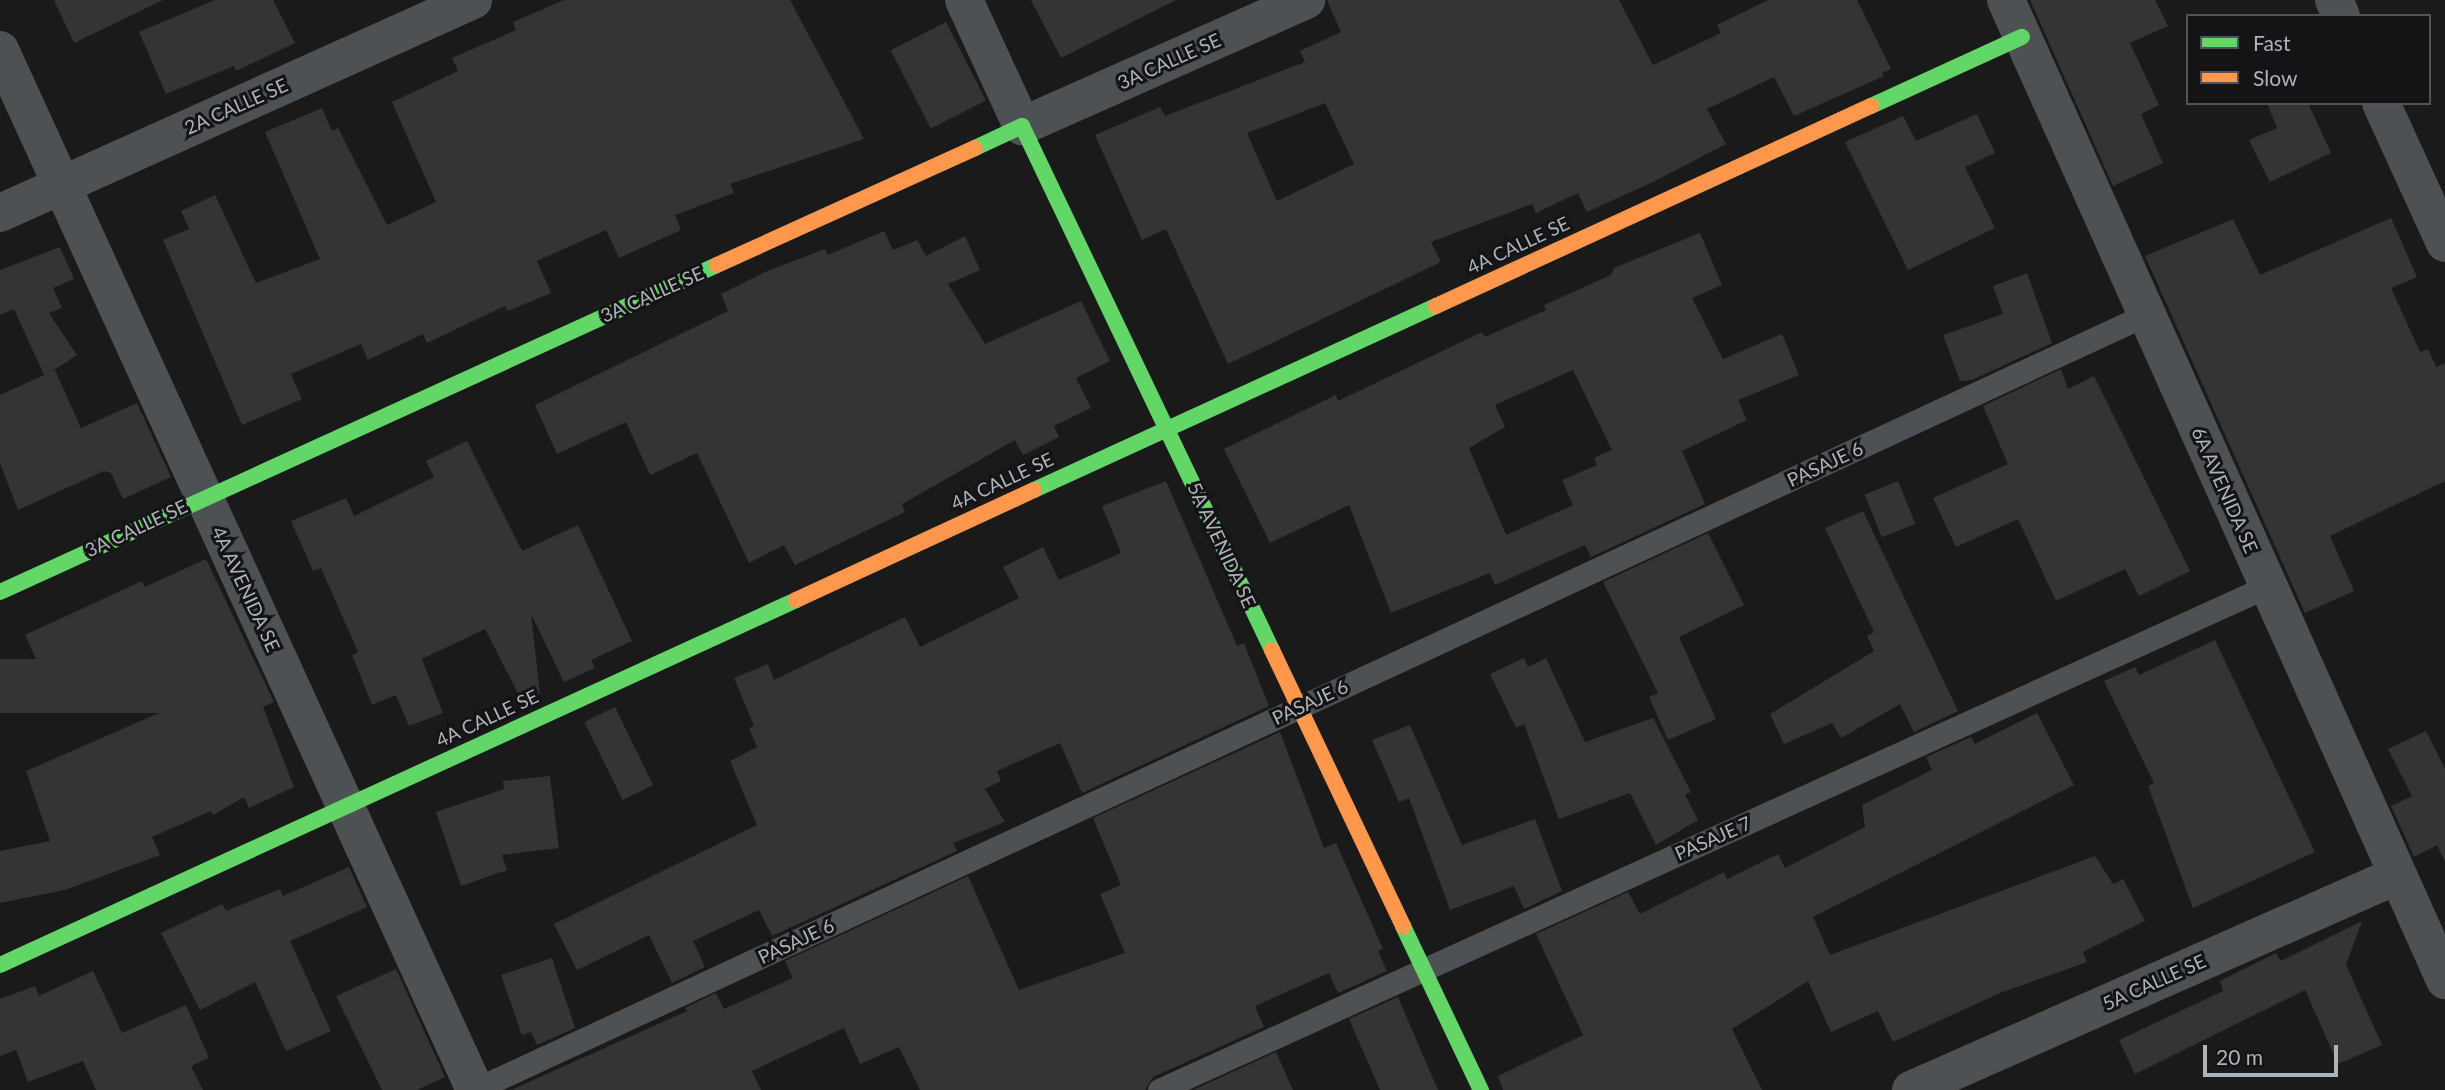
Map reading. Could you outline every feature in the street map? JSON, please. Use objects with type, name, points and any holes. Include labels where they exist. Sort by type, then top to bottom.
[{"type":"street","name":"2A CALLE SE","points":[[0,213],[473,0]]},
{"type":"street","name":"5A AVENIDA SE","points":[[964,0],[1021,126],[1481,1090]]},
{"type":"street","name":"3A CALLE SE","points":[[0,592],[204,496],[1306,0]]},
{"type":"street","name":"6A AVENIDA SE","points":[[2006,0],[2445,980]]},
{"type":"street","name":"4A CALLE SE","points":[[0,965],[2022,37]]},
{"type":"street","name":"4A AVENIDA SE","points":[[0,50],[475,1090]]},
{"type":"street","points":[[2382,105],[2445,243]]},
{"type":"street","name":"5A CALLE SE","points":[[1911,1090],[2398,875]]},
{"type":"lane","name":"PASAJE 6","points":[[475,1090],[2147,314]]},
{"type":"lane","name":"PASAJE 7","points":[[1159,1090],[2268,586]]},
{"type":"building","points":[[54,0],[163,0],[74,43]]},
{"type":"building","points":[[215,0],[273,0],[295,43],[236,71],[234,66],[166,94],[139,32]]},
{"type":"building","points":[[564,0],[790,0],[864,139],[730,184],[734,193],[675,215],[681,230],[619,258],[606,230],[537,261],[551,293],[508,311],[505,306],[427,343],[423,334],[368,360],[361,344],[291,374],[302,399],[242,425],[163,240],[189,229],[181,211],[215,195],[256,283],[320,259],[265,132],[322,108],[332,131],[338,128],[387,225],[436,202],[392,102],[458,71],[452,58],[516,30],[513,22]]},
{"type":"building","points":[[1031,0],[1176,0],[1061,58]]},
{"type":"building","points":[[1327,0],[1619,0],[1653,65],[1721,33],[1717,25],[1768,0],[1857,0],[1891,69],[1882,73],[1884,76],[1794,116],[1774,77],[1707,109],[1726,144],[1587,212],[1578,193],[1536,213],[1532,204],[1431,242],[1441,262],[1228,364],[1166,229],[1142,240],[1095,135],[1160,107],[1165,116],[1305,62],[1300,51],[1341,32]],"holes":[[[1325,103],[1354,164],[1277,201],[1247,133]]]},
{"type":"building","points":[[2030,0],[2155,0],[2168,26],[2130,43],[2159,105],[2141,114],[2163,163],[2113,186]]},
{"type":"building","points":[[946,22],[986,100],[931,129],[891,50]]},
{"type":"building","points":[[2268,105],[2309,105],[2331,153],[2270,182],[2249,140],[2277,128]]},
{"type":"building","points":[[1977,114],[1995,153],[1965,167],[1995,228],[1908,270],[1845,142],[1903,116],[1916,141]]},
{"type":"building","points":[[2391,218],[2417,277],[2391,288],[2420,352],[2428,349],[2436,367],[2445,363],[2445,481],[2330,536],[2354,591],[2305,613],[2145,256],[2233,219],[2260,275]]},
{"type":"building","points":[[884,231],[893,250],[917,240],[926,256],[965,236],[980,270],[948,284],[985,344],[1081,301],[1110,361],[1076,378],[1091,408],[1054,426],[1059,437],[1023,455],[1015,440],[902,504],[905,512],[795,565],[784,545],[749,563],[697,453],[650,475],[626,422],[557,454],[535,405],[728,311],[721,294],[765,272],[825,249],[828,255]]},
{"type":"building","points":[[1700,233],[1722,285],[1692,298],[1723,359],[1782,334],[1799,375],[1738,400],[1747,420],[1682,451],[1705,504],[1591,557],[1585,545],[1495,585],[1490,573],[1391,613],[1349,505],[1270,543],[1224,449],[1336,395],[1338,401],[1482,332],[1485,337],[1546,310],[1544,305],[1611,275],[1614,268]],"holes":[[[1573,370],[1612,450],[1594,458],[1597,465],[1562,480],[1573,505],[1506,535],[1469,448],[1505,427],[1495,405]]]},
{"type":"building","points":[[60,247],[74,279],[53,288],[62,308],[49,313],[77,355],[51,372],[55,370],[81,428],[137,403],[171,477],[123,499],[111,473],[104,471],[18,510],[0,463],[0,395],[44,375],[14,309],[0,315],[0,270]]},
{"type":"building","points":[[2027,273],[2052,343],[1972,380],[1960,381],[1943,335],[2003,314],[1993,286]]},
{"type":"building","points":[[2061,369],[2068,389],[2094,376],[2190,571],[2139,596],[2125,569],[2056,601],[2018,519],[1956,547],[1933,498],[2008,464],[1983,406]]},
{"type":"building","points":[[467,441],[522,551],[578,525],[632,641],[591,660],[595,668],[564,682],[531,614],[540,693],[522,701],[485,629],[422,659],[443,713],[409,726],[396,695],[372,705],[352,655],[358,652],[321,568],[313,571],[291,521],[346,498],[354,516],[434,477],[426,461]]},
{"type":"building","points":[[1166,481],[1237,646],[1244,643],[1269,706],[1082,793],[1060,743],[997,771],[1001,781],[985,789],[1005,822],[953,843],[957,851],[772,936],[759,910],[693,941],[705,967],[672,983],[649,935],[577,970],[554,924],[757,825],[730,761],[757,747],[749,728],[754,726],[734,678],[768,664],[774,680],[905,617],[920,647],[1019,598],[1003,567],[1043,547],[1059,580],[1121,553],[1102,506]]},
{"type":"building","points":[[1898,481],[1915,524],[1882,537],[1865,494]]},
{"type":"building","points":[[1863,511],[1958,711],[1914,732],[1900,704],[1841,738],[1832,723],[1784,744],[1770,714],[1874,651],[1867,636],[1874,632],[1825,528]]},
{"type":"building","points":[[1708,533],[1744,605],[1679,637],[1716,719],[1668,740],[1649,697],[1658,693],[1603,582]]},
{"type":"building","points":[[206,559],[274,702],[263,707],[294,787],[249,808],[244,797],[213,815],[211,811],[152,837],[160,855],[65,890],[0,903],[0,851],[50,841],[26,771],[159,713],[0,713],[0,659],[36,659],[25,635],[142,581],[145,587]]},
{"type":"building","points":[[2215,640],[2315,852],[2193,908],[2148,786],[2154,783],[2104,681],[2135,667],[2139,675]]},
{"type":"building","points":[[1524,658],[1528,667],[1546,658],[1585,742],[1653,718],[1691,792],[1685,795],[1698,820],[1656,845],[1630,793],[1559,819],[1524,724],[1516,728],[1490,674]]},
{"type":"building","points":[[615,707],[653,785],[623,800],[584,722]]},
{"type":"building","points":[[2037,713],[2074,785],[1813,917],[1830,955],[2095,856],[2113,884],[2123,879],[2145,921],[2083,952],[2087,962],[2000,993],[1893,1042],[1878,1011],[1831,1032],[1808,981],[1732,1029],[1762,1090],[1503,1090],[1498,1076],[1583,1035],[1536,934],[1628,892],[1640,914],[1724,872],[1727,879],[1778,854],[1785,868],[1865,827],[1862,805],[1932,770],[1926,757],[1971,737],[1975,744]]},
{"type":"building","points":[[1410,725],[1462,845],[1535,819],[1562,891],[1524,909],[1514,886],[1450,910],[1409,798],[1399,802],[1372,740]]},
{"type":"building","points":[[2426,731],[2445,769],[2445,862],[2437,845],[2414,857],[2391,806],[2412,796],[2388,749]]},
{"type":"building","points":[[1280,732],[1324,848],[1336,843],[1383,949],[1378,951],[1387,971],[1338,993],[1329,973],[1255,1006],[1264,1027],[1153,1077],[1145,1090],[920,1090],[899,1047],[860,1064],[844,1028],[752,1071],[761,1090],[511,1090],[687,1011],[685,1008],[716,993],[724,1009],[793,978],[785,961],[968,876],[1019,990],[1125,953],[1100,894],[1121,885],[1093,818]]},
{"type":"building","points":[[550,776],[559,848],[502,855],[507,870],[461,886],[436,812],[504,789],[503,781]]},
{"type":"building","points":[[349,867],[367,907],[290,941],[331,1031],[286,1051],[255,982],[200,1010],[161,933],[222,904],[226,911],[280,889],[283,896]]},
{"type":"building","points":[[2362,921],[2346,965],[2382,1045],[2338,1064],[2305,990],[2135,1074],[2119,1040],[2223,991],[2220,981],[2276,953],[2281,961]]},
{"type":"building","points":[[552,958],[575,1028],[537,1045],[531,1032],[522,1035],[501,975]]},
{"type":"building","points":[[396,969],[445,1077],[417,1090],[382,1090],[336,996]]},
{"type":"building","points":[[93,971],[122,1033],[186,1005],[209,1058],[191,1066],[203,1090],[96,1090],[83,1061],[28,1082],[16,1050],[0,1056],[0,999],[35,986],[39,996]]},
{"type":"building","points":[[1398,997],[1438,1090],[1380,1090],[1349,1019]]},
{"type":"building","points":[[1276,1052],[1293,1090],[1193,1090]]},
{"type":"traffic: fast","points":[[1871,106],[2022,37]]},
{"type":"traffic: fast","points":[[975,148],[1022,126],[1272,650]]},
{"type":"traffic: fast","points":[[0,592],[717,265]]},
{"type":"traffic: fast","points":[[1034,490],[1436,306]]},
{"type":"traffic: fast","points":[[0,965],[796,600]]},
{"type":"traffic: fast","points":[[1403,926],[1481,1090]]},
{"type":"traffic: slow","points":[[1436,306],[1871,106]]},
{"type":"traffic: slow","points":[[717,265],[975,148]]},
{"type":"traffic: slow","points":[[796,600],[1034,490]]},
{"type":"traffic: slow","points":[[1272,650],[1403,926]]}]
